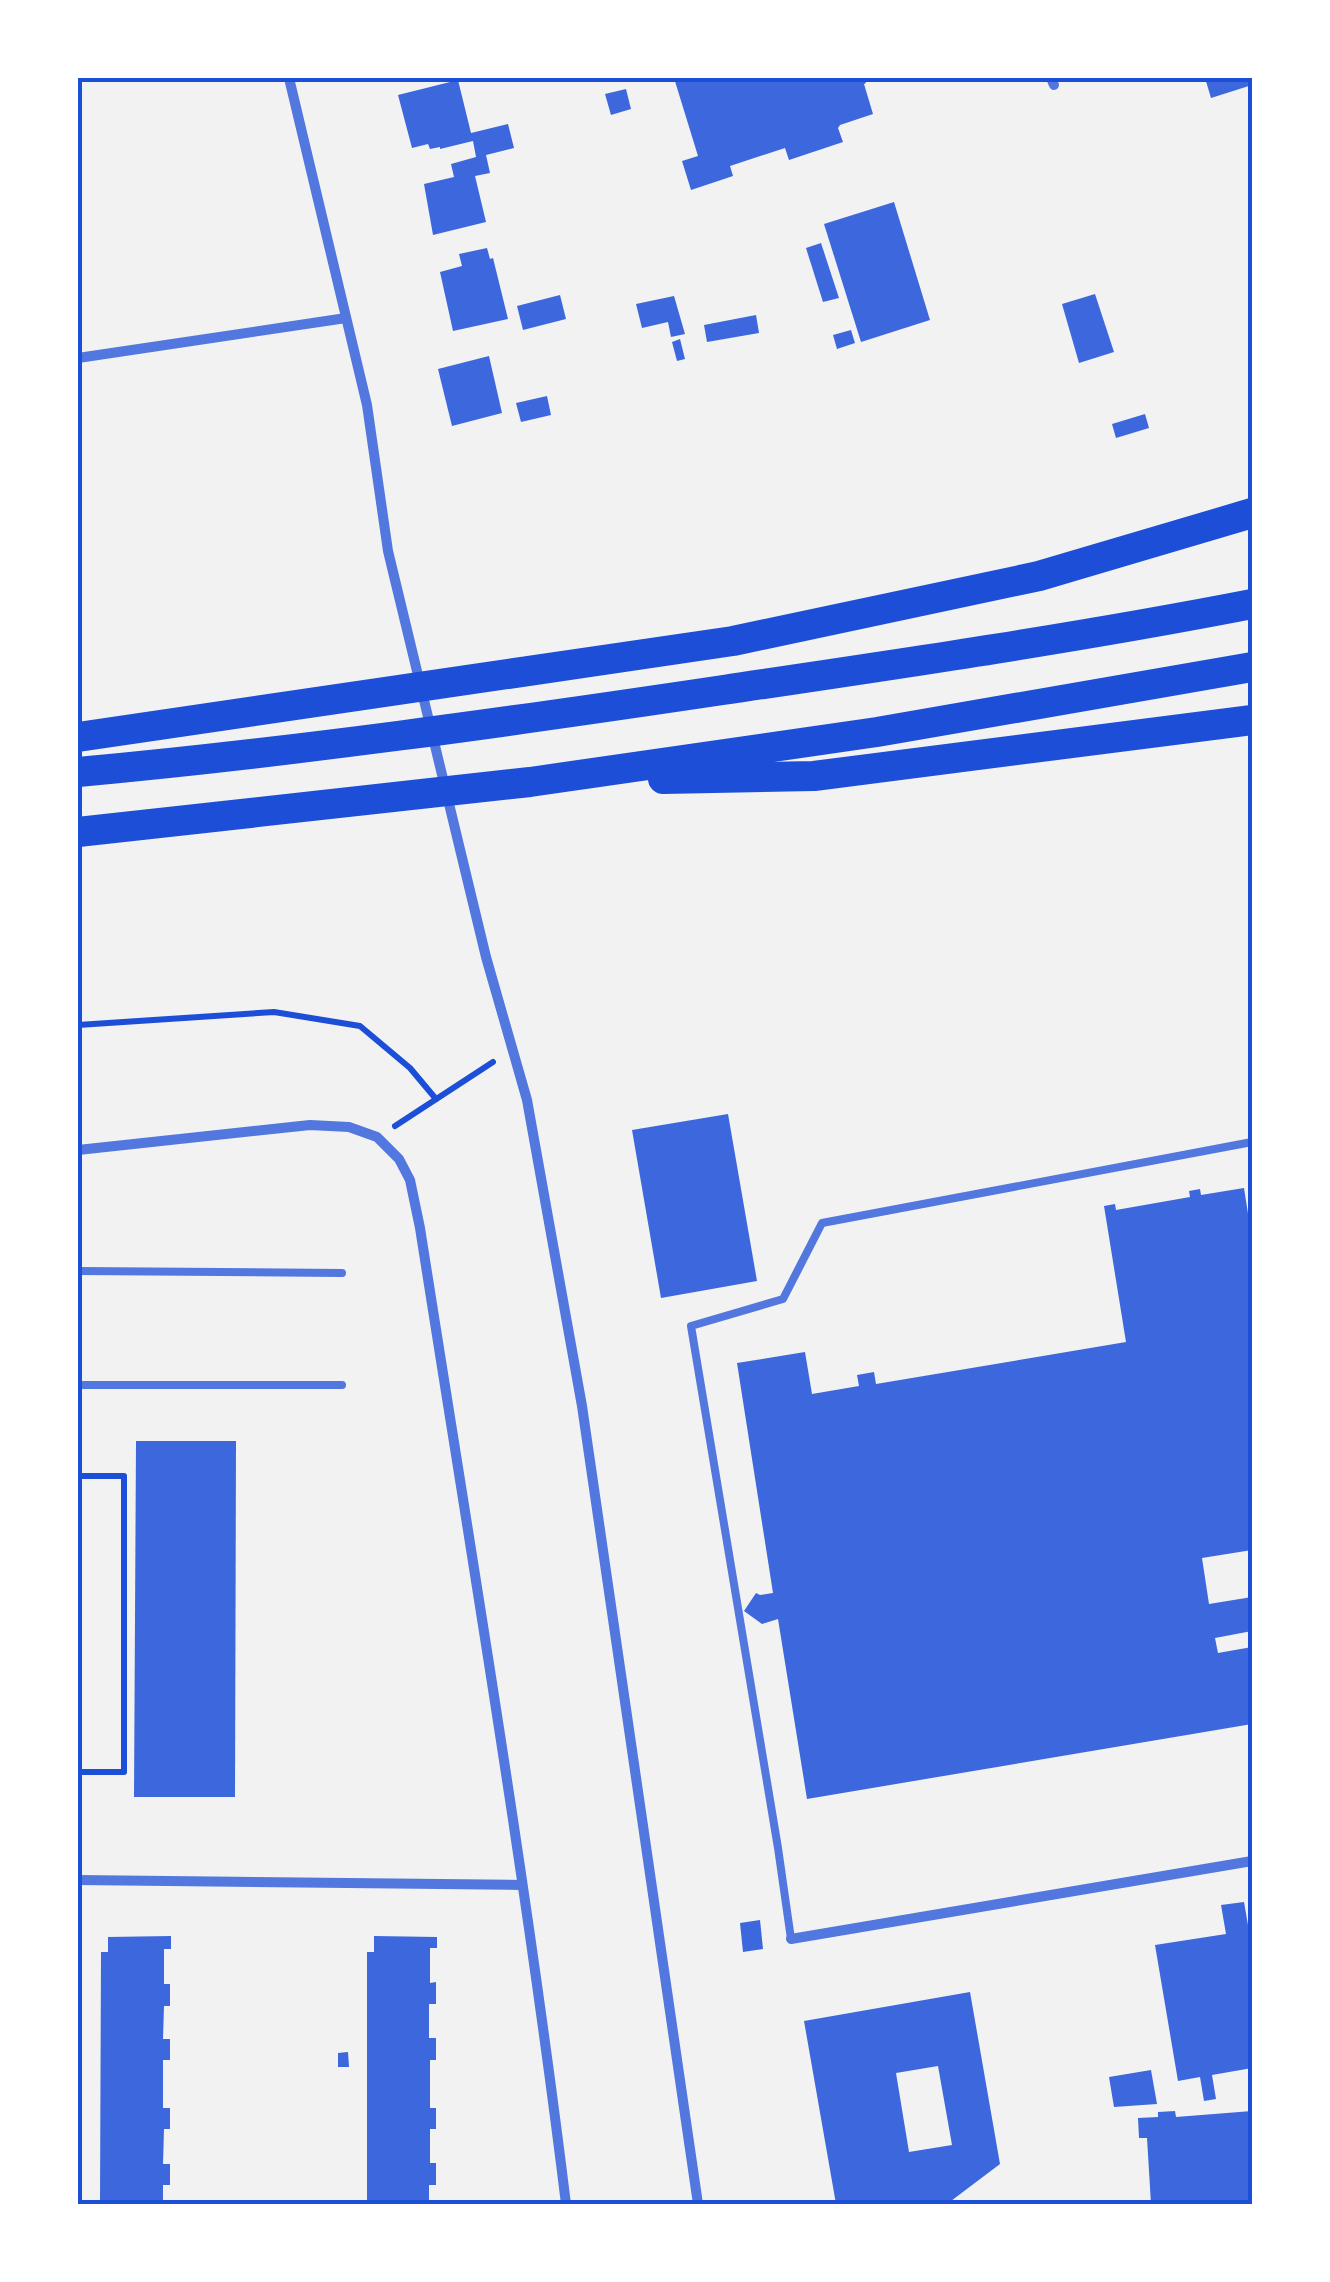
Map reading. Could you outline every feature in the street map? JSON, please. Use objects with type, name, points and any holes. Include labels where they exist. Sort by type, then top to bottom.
[{"type":"highway","points":[[78,738],[734,641],[1039,576],[1252,514]]},
{"type":"highway","points":[[78,772],[539,718],[865,670],[1252,604]]},
{"type":"highway","points":[[78,832],[530,782],[877,732],[1252,667]]},
{"type":"highway","points":[[530,782],[814,776],[1252,720]]},
{"type":"street","points":[[289,78],[367,406],[388,552],[486,957],[527,1100],[582,1406],[698,2204]]},
{"type":"street","points":[[78,358],[346,318]]},
{"type":"street","points":[[78,1150],[310,1124],[349,1127],[377,1138],[399,1159],[410,1180],[522,1885],[566,2204]]},
{"type":"street","points":[[792,1939],[1252,1861]]},
{"type":"street","points":[[78,1880],[522,1885]]},
{"type":"lane","points":[[792,1939],[691,1326],[784,1298],[822,1224],[1252,1142]]},
{"type":"lane","points":[[78,1271],[342,1273]]},
{"type":"lane","points":[[78,1385],[342,1385]]},
{"type":"path","points":[[78,1025],[274,1012],[360,1026],[410,1068],[436,1099]]},
{"type":"path","points":[[377,1138],[512,1050]]},
{"type":"path","points":[[78,1476],[124,1476],[124,1772],[78,1772]]},
{"type":"building","points":[[674,78],[864,78],[873,114],[840,125],[843,142],[789,160],[785,148],[730,166],[733,176],[691,190],[682,161],[698,156]]},
{"type":"building","points":[[1205,78],[1252,78],[1252,85],[1211,98]]},
{"type":"building","points":[[458,80],[471,133],[508,124],[514,148],[486,155],[490,173],[475,176],[486,222],[433,235],[424,184],[454,177],[451,164],[476,157],[473,141],[440,149],[430,149],[428,144],[412,148],[398,95]]},
{"type":"building","points":[[626,89],[631,109],[611,115],[605,94]]},
{"type":"building","points":[[894,202],[930,320],[861,342],[824,224]]},
{"type":"building","points":[[821,243],[839,298],[823,302],[806,248]]},
{"type":"building","points":[[487,248],[508,319],[453,331],[440,272],[462,266],[459,254]]},
{"type":"building","points":[[1095,294],[1114,352],[1079,363],[1062,304]]},
{"type":"building","points":[[560,295],[566,319],[523,330],[517,306]]},
{"type":"building","points":[[674,296],[685,334],[671,337],[668,322],[642,328],[636,304]]},
{"type":"building","points":[[756,315],[759,333],[707,342],[704,325]]},
{"type":"building","points":[[851,330],[855,343],[837,349],[833,335]]},
{"type":"building","points":[[680,339],[685,359],[677,361],[672,342]]},
{"type":"building","points":[[489,356],[502,413],[452,426],[438,369]]},
{"type":"building","points":[[547,396],[551,415],[521,422],[516,403]]},
{"type":"building","points":[[1145,414],[1149,428],[1116,438],[1112,424]]},
{"type":"building","points":[[728,1114],[757,1281],[661,1298],[632,1130]]},
{"type":"building","points":[[1244,1188],[1252,1239],[1252,1550],[1202,1558],[1209,1604],[1252,1597],[1252,1631],[1215,1638],[1218,1653],[1252,1647],[1252,1724],[807,1799],[778,1619],[762,1624],[744,1611],[756,1593],[773,1593],[737,1363],[805,1352],[812,1394],[859,1386],[857,1375],[874,1372],[876,1384],[1126,1342],[1104,1206],[1115,1204],[1116,1210],[1190,1197],[1189,1191],[1200,1189],[1201,1195]]},
{"type":"building","points":[[136,1441],[236,1441],[235,1797],[134,1797]]},
{"type":"building","points":[[1244,1902],[1248,1925],[1252,1925],[1252,2068],[1212,2075],[1216,2099],[1204,2101],[1200,2077],[1178,2081],[1155,1945],[1226,1934],[1221,1905]]},
{"type":"building","points":[[760,1920],[763,1949],[743,1952],[740,1923]]},
{"type":"building","points":[[171,1936],[171,1949],[164,1949],[164,1984],[170,1984],[170,2006],[164,2006],[163,2039],[170,2039],[170,2060],[163,2060],[163,2108],[170,2108],[170,2129],[164,2129],[163,2164],[170,2164],[170,2185],[163,2185],[163,2204],[100,2204],[101,1952],[108,1952],[108,1937]]},
{"type":"building","points":[[374,1936],[437,1937],[437,1948],[430,1948],[430,1983],[436,1982],[436,2004],[429,2004],[429,2038],[436,2038],[436,2060],[430,2060],[430,2108],[436,2108],[436,2129],[430,2129],[430,2163],[436,2163],[436,2185],[429,2185],[429,2204],[367,2204],[367,1952],[374,1952]]},
{"type":"building","points":[[970,1992],[1000,2164],[947,2204],[836,2204],[804,2021]],"holes":[[[938,2066],[952,2145],[909,2152],[896,2073]]]},
{"type":"building","points":[[348,2052],[349,2067],[338,2067],[338,2053]]},
{"type":"building","points":[[1151,2070],[1157,2104],[1114,2107],[1109,2077]]},
{"type":"building","points":[[1175,2111],[1176,2117],[1252,2111],[1252,2204],[1151,2204],[1147,2138],[1139,2138],[1138,2118]]}]
